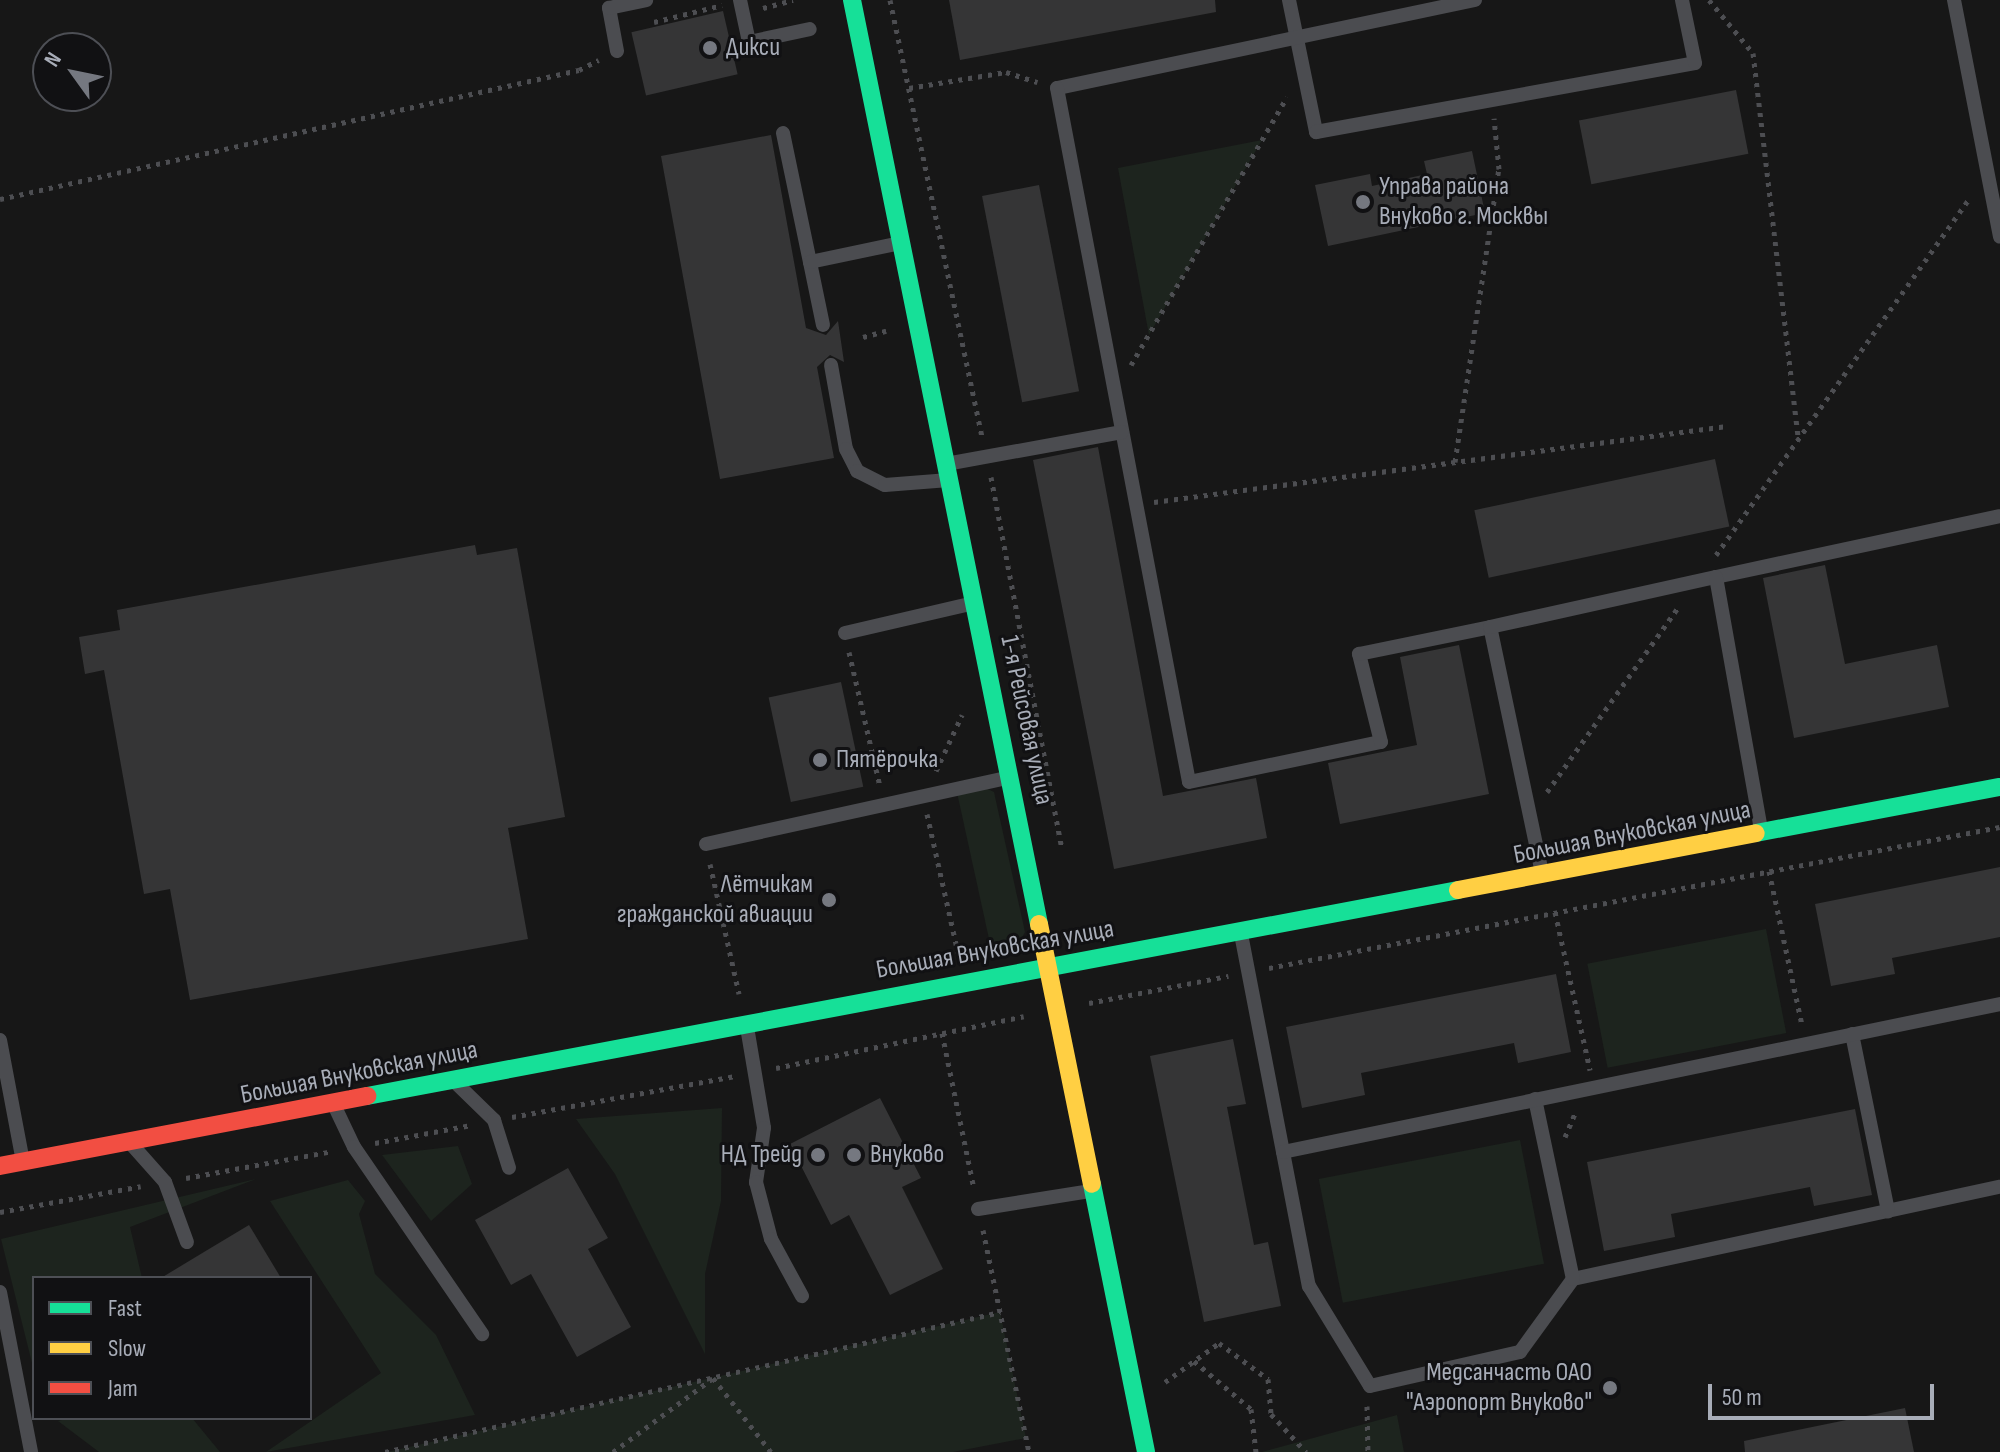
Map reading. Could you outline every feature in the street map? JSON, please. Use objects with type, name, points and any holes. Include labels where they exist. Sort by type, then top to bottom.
[{"type":"street","name":"1-я Рейсовая улица","points":[[852,0],[1146,1452]]},
{"type":"street","name":"Большая Внуковская улица","points":[[0,1166],[335,1107],[964,981],[1241,934],[2000,787]]},
{"type":"lane","points":[[617,51],[609,8],[646,0]]},
{"type":"lane","points":[[1289,0],[1316,132],[1695,63],[1682,0]]},
{"type":"lane","points":[[1475,0],[1057,88],[1189,782],[1381,742],[1359,654],[2000,516]]},
{"type":"lane","points":[[1954,0],[1994,173],[2000,237]]},
{"type":"lane","points":[[740,2],[749,42],[810,29]]},
{"type":"lane","points":[[783,133],[823,325]]},
{"type":"lane","points":[[810,262],[902,243]]},
{"type":"lane","points":[[831,365],[846,449],[857,471],[885,485],[1122,432]]},
{"type":"lane","points":[[1716,577],[1762,834]]},
{"type":"lane","points":[[845,633],[975,603]]},
{"type":"lane","points":[[1490,627],[1543,877]]},
{"type":"lane","points":[[706,844],[885,807],[1011,776]]},
{"type":"lane","points":[[1241,934],[1309,1286],[1370,1386],[1520,1352],[1573,1279],[2000,1187]]},
{"type":"lane","points":[[1283,1152],[2000,1004]]},
{"type":"lane","points":[[746,1023],[764,1128],[756,1182],[771,1239],[802,1296]]},
{"type":"lane","points":[[1852,1034],[1888,1211]]},
{"type":"lane","points":[[0,1040],[23,1162]]},
{"type":"lane","points":[[454,1081],[494,1120],[509,1168]]},
{"type":"lane","points":[[1535,1099],[1573,1279]]},
{"type":"lane","points":[[335,1107],[354,1147],[482,1334]]},
{"type":"lane","points":[[130,1143],[165,1182],[187,1242]]},
{"type":"lane","points":[[978,1209],[1094,1190]]},
{"type":"lane","points":[[0,1292],[31,1452]]},
{"type":"path","points":[[0,199],[579,70],[617,51],[625,29],[740,2],[763,8],[793,0]]},
{"type":"path","points":[[1709,0],[1753,53],[1798,439]]},
{"type":"path","points":[[1115,393],[1303,70]]},
{"type":"path","points":[[909,88],[1006,72],[1057,88]]},
{"type":"path","points":[[1455,462],[1499,169],[1492,100]]},
{"type":"path","points":[[1530,816],[1798,439],[1994,173]]},
{"type":"path","points":[[863,337],[887,331],[890,346]]},
{"type":"path","points":[[1137,504],[1727,426]]},
{"type":"path","points":[[845,633],[885,807]]},
{"type":"path","points":[[959,699],[962,714],[924,798],[964,981]]},
{"type":"path","points":[[1084,1004],[2000,827]]},
{"type":"path","points":[[1762,834],[1806,1043]]},
{"type":"path","points":[[706,844],[746,1023]]},
{"type":"path","points":[[1543,877],[1555,913],[1585,1052]]},
{"type":"path","points":[[942,1033],[1029,1452]]},
{"type":"path","points":[[385,1452],[1000,1312]]},
{"type":"path","points":[[1162,1384],[1219,1343],[1268,1379],[1271,1414],[1306,1452]]},
{"type":"path","points":[[1194,1361],[1251,1409],[1256,1452]]},
{"type":"path","points":[[613,1452],[713,1378]]},
{"type":"path","points":[[713,1378],[771,1452]]},
{"type":"path","points":[[1368,1452],[1364,1432],[1370,1386]]},
{"type":"shaded area","points":[[1262,140],[1149,335],[1118,168]]},
{"type":"shaded area","points":[[973,782],[994,792],[1025,932],[1015,950],[991,948],[956,788]]},
{"type":"shaded area","points":[[1766,929],[1786,1033],[1608,1068],[1587,964]]},
{"type":"shaded area","points":[[722,1108],[721,1201],[705,1274],[705,1354],[615,1174],[576,1119]]},
{"type":"shaded area","points":[[1520,1140],[1544,1264],[1343,1303],[1319,1179]]},
{"type":"shaded area","points":[[458,1146],[472,1184],[431,1221],[382,1155]]},
{"type":"shaded area","points":[[256,1179],[130,1227],[142,1276],[32,1276],[32,1363],[1,1239]]},
{"type":"shaded area","points":[[348,1180],[365,1201],[359,1214],[375,1274],[436,1335],[475,1415],[266,1452],[381,1373],[270,1201]]},
{"type":"shaded area","points":[[1000,1312],[1026,1438],[953,1452],[387,1452]]},
{"type":"shaded area","points":[[1397,1415],[1404,1452],[1262,1452],[1295,1443]]},
{"type":"shaded area","points":[[194,1420],[220,1452],[99,1452],[58,1421]]},
{"type":"building","points":[[949,0],[1215,0],[1216,12],[960,60]]},
{"type":"building","points":[[723,11],[738,74],[646,95],[631,32]]},
{"type":"building","points":[[1736,90],[1748,154],[1591,184],[1579,121]]},
{"type":"building","points":[[771,135],[806,328],[826,335],[838,321],[844,362],[830,355],[817,367],[834,458],[720,479],[661,156]]},
{"type":"building","points":[[1472,151],[1485,213],[1328,246],[1315,185],[1370,174],[1372,186],[1427,174],[1424,161]]},
{"type":"building","points":[[1039,185],[1079,391],[1022,402],[982,196]]},
{"type":"building","points":[[1098,447],[1163,796],[1256,778],[1267,838],[1114,869],[1033,460]]},
{"type":"building","points":[[1715,459],[1729,526],[1489,578],[1474,510]]},
{"type":"building","points":[[475,545],[477,555],[517,548],[565,817],[508,828],[528,939],[190,1000],[170,889],[144,894],[104,670],[85,674],[79,637],[120,630],[117,610]]},
{"type":"building","points":[[1825,565],[1845,664],[1937,645],[1949,707],[1794,738],[1763,578]]},
{"type":"building","points":[[1459,645],[1489,794],[1340,824],[1328,763],[1417,745],[1400,657]]},
{"type":"building","name":"Пятёрочка","points":[[841,682],[863,787],[791,802],[769,697]]},
{"type":"building","points":[[2000,867],[2000,937],[1892,958],[1895,974],[1831,986],[1815,904]]},
{"type":"building","points":[[1556,974],[1571,1052],[1518,1063],[1514,1043],[1361,1073],[1365,1095],[1302,1108],[1286,1027]]},
{"type":"building","points":[[1233,1039],[1246,1104],[1227,1107],[1254,1245],[1268,1242],[1281,1306],[1204,1322],[1150,1056]]},
{"type":"building","points":[[880,1098],[921,1178],[902,1187],[943,1269],[890,1295],[849,1215],[831,1225],[790,1144]]},
{"type":"building","points":[[1855,1109],[1872,1195],[1814,1206],[1810,1187],[1671,1214],[1675,1237],[1604,1251],[1587,1162]]},
{"type":"building","points":[[568,1168],[608,1238],[588,1249],[631,1327],[577,1357],[531,1274],[511,1285],[475,1220]]},
{"type":"building","points":[[249,1225],[280,1276],[164,1276]]},
{"type":"building","points":[[1905,1408],[1914,1452],[1745,1452],[1744,1441]]},
{"type":"traffic: fast","points":[[852,0],[1039,924]]},
{"type":"traffic: fast","points":[[1756,833],[2000,787]]},
{"type":"traffic: fast","points":[[367,1096],[1458,890]]},
{"type":"traffic: fast","points":[[1092,1184],[1146,1452]]},
{"type":"traffic: slow","points":[[1458,890],[1756,833]]},
{"type":"traffic: slow","points":[[1039,924],[1092,1184]]},
{"type":"traffic: jam","points":[[0,1166],[367,1096]]},
{"type":"place","name":"Дикси","points":[[710,48]]},
{"type":"place","name":"Управа района Внуково г. Москвы","points":[[1363,202]]},
{"type":"place","name":"Пятёрочка","points":[[820,760]]},
{"type":"place","name":"Лётчикам гражданской авиации","points":[[829,900]]},
{"type":"place","name":"НД Трейд","points":[[818,1155]]},
{"type":"place","name":"Внуково","points":[[854,1155]]},
{"type":"place","name":"Медсанчасть ОАО \"Аэропорт Внуково\"","points":[[1610,1388]]}]
